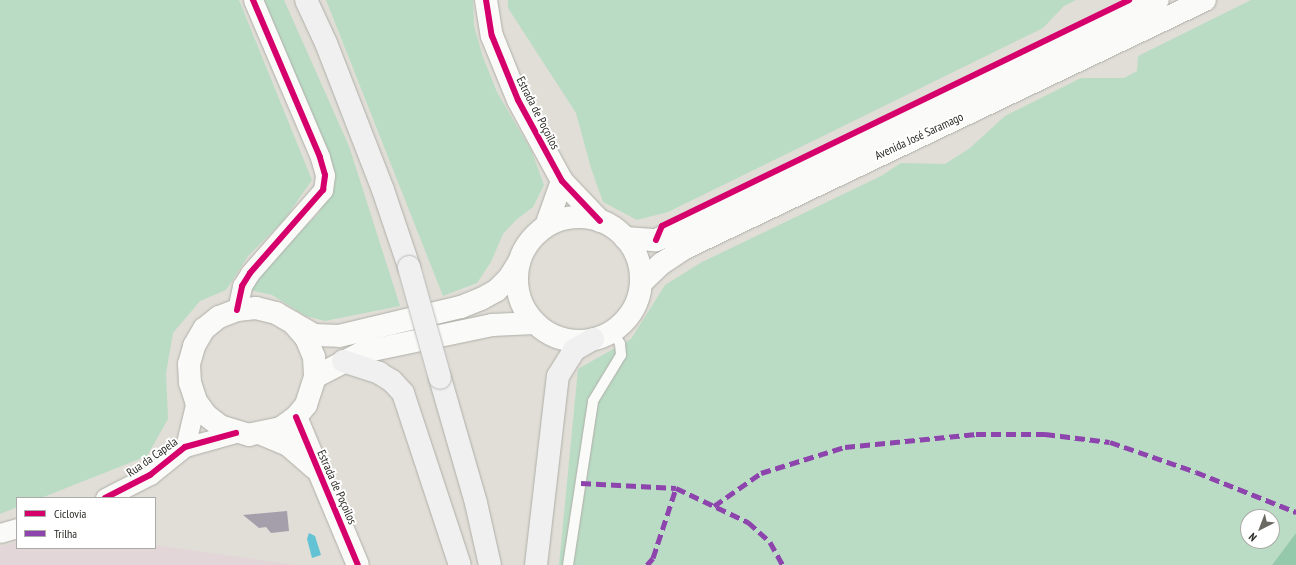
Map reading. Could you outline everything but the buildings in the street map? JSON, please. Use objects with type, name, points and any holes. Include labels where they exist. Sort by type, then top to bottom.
[{"type":"highway","points":[[306,0],[326,43],[384,190],[409,267],[476,503],[490,565]]},
{"type":"highway","points":[[536,565],[558,376],[560,369],[574,350],[593,339]]},
{"type":"highway","points":[[343,361],[379,373],[392,381],[403,393],[460,565]]},
{"type":"highway","points":[[440,378],[460,493],[477,565]]},
{"type":"main road","name":"Estrada de Poçoilos","points":[[486,0],[492,36],[503,67],[562,182],[600,221],[625,238],[638,259],[641,283],[637,300],[630,315],[613,331],[593,339],[562,339],[535,323],[519,295],[517,284],[519,262]]},
{"type":"main road","name":"Avenida José Saramago","points":[[625,238],[656,240],[1158,0]]},
{"type":"main road","name":"Avenida José Saramago","points":[[641,283],[661,264],[685,248],[1205,0]]},
{"type":"main road","name":"Estrada de Poçoilos","points":[[546,226],[562,182]]},
{"type":"main road","name":"Estrada de Poçoilos","points":[[293,323],[306,338],[311,350],[315,376],[306,405],[296,417],[281,428],[262,434],[236,433],[211,419],[196,401],[190,383],[189,364],[194,346],[204,329],[219,317],[237,310],[256,308],[276,313],[314,335],[339,336],[460,307],[497,290],[509,278],[519,262],[526,245],[546,226],[572,218],[600,221]]},
{"type":"main road","points":[[315,376],[363,352],[492,325],[535,323]]},
{"type":"main road","name":"Estrada de Poçoilos","points":[[296,417],[308,448],[323,476],[358,565]]},
{"type":"main road","name":"Estrada de Poçoilos","points":[[262,434],[288,446],[323,476]]},
{"type":"street","points":[[237,310],[242,286],[250,273],[323,190],[325,175],[320,157],[253,0]]},
{"type":"street","name":"Rua da Capela","points":[[185,447],[196,401]]},
{"type":"street","name":"Rua da Capela","points":[[107,497],[150,475],[185,447],[236,433]]},
{"type":"street","points":[[0,533],[16,528]]},
{"type":"lane","points":[[568,565],[590,412],[600,386],[621,355],[620,344],[613,331]]},
{"type":"shaded area","points":[[16,542],[16,549],[156,549],[156,545],[297,565],[0,565],[0,547]]},
{"type":"green space","points":[[0,0],[239,0],[312,180],[284,220],[248,256],[226,290],[200,301],[173,333],[166,373],[168,419],[147,456],[44,497],[16,497],[16,507],[0,514]]},
{"type":"green space","points":[[261,0],[284,0],[349,146],[400,306],[325,321],[306,316],[272,295],[250,290],[265,266],[318,214],[334,184]]},
{"type":"green space","points":[[326,0],[473,0],[474,26],[483,57],[497,92],[532,152],[544,185],[533,207],[516,220],[503,234],[491,262],[477,283],[443,296]]},
{"type":"green space","points":[[508,0],[1076,0],[1064,6],[1043,28],[668,212],[637,220],[603,202],[591,168],[576,113],[508,8]]},
{"type":"green space","points":[[1251,0],[1296,0],[1296,533],[1272,565],[559,565],[578,369],[631,339],[665,285],[702,262],[881,176],[901,163],[945,164],[970,148],[1005,116],[1081,78],[1124,78],[1137,71],[1138,56]]},
{"type":"green space","points":[[1296,533],[1296,565],[1272,565]]},
{"type":"water","points":[[309,533],[315,536],[321,555],[312,558],[307,539]]},
{"type":"marked path","points":[[714,506],[761,473],[845,447],[976,434],[1045,434],[1110,442],[1196,472],[1296,512]]},
{"type":"marked path","points":[[581,483],[676,488],[748,522],[770,542],[783,565]]},
{"type":"marked path","points":[[647,565],[653,558],[676,488]]},
{"type":"cycle path","points":[[237,310],[242,286],[250,273],[323,190],[325,175],[320,157],[253,0]]},
{"type":"cycle path","points":[[486,0],[492,36],[518,100],[562,181],[600,221]]},
{"type":"cycle path","points":[[656,240],[662,226],[1129,0]]},
{"type":"cycle path","points":[[296,417],[358,565]]},
{"type":"cycle path","points":[[107,497],[150,475],[185,447],[236,433]]}]
